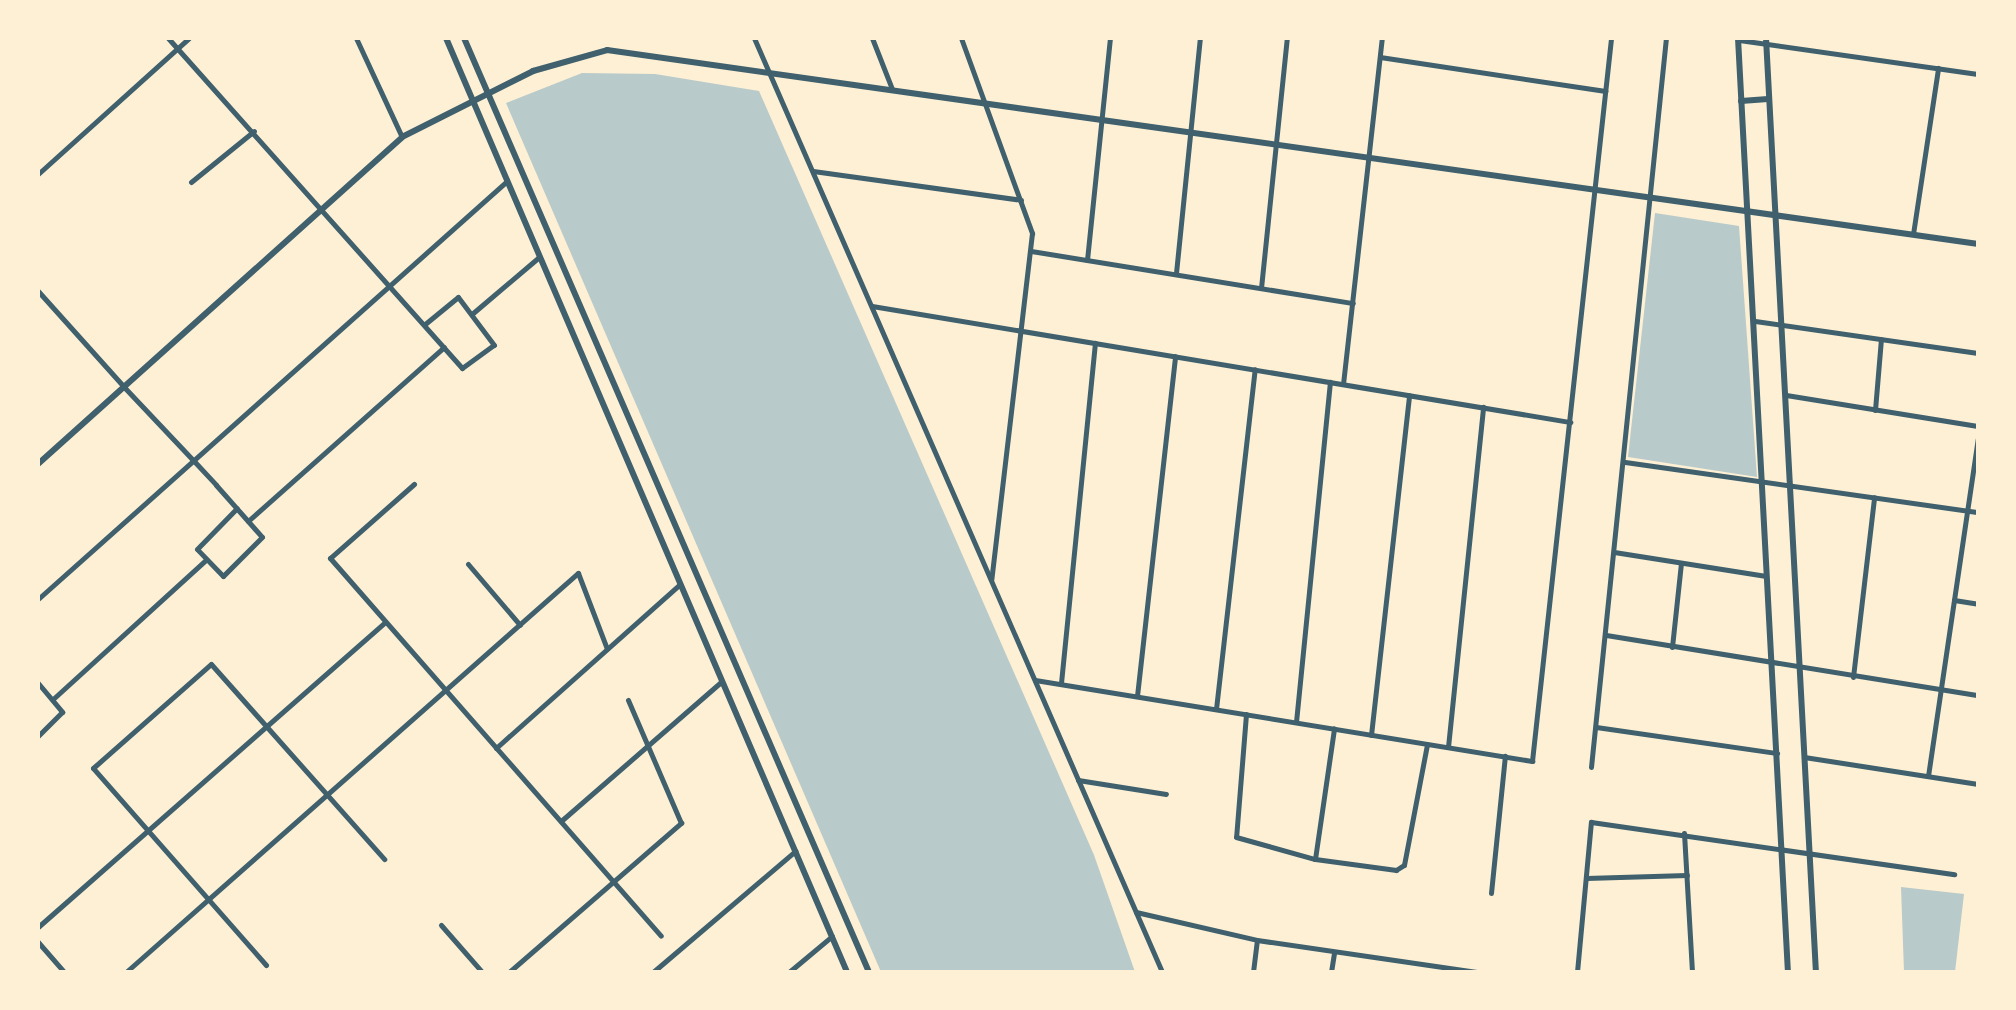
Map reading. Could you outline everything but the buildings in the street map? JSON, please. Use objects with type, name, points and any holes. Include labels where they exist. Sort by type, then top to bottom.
[{"type":"street","points":[[168,38],[465,370],[494,345],[458,297],[424,324]]},
{"type":"street","points":[[38,174],[189,38]]},
{"type":"street","points":[[356,38],[402,137]]},
{"type":"street","points":[[446,38],[847,972]]},
{"type":"street","points":[[464,38],[868,972]]},
{"type":"street","points":[[754,38],[1162,972]]},
{"type":"street","points":[[872,38],[892,89]]},
{"type":"street","points":[[962,38],[1021,200],[1031,251],[1018,330],[990,581]]},
{"type":"street","points":[[1086,260],[1110,38]]},
{"type":"street","points":[[1176,274],[1200,38]]},
{"type":"street","points":[[1262,288],[1287,38]]},
{"type":"street","points":[[1344,384],[1382,38]]},
{"type":"street","points":[[1036,680],[1532,761],[1611,38]]},
{"type":"street","points":[[1591,767],[1666,38]]},
{"type":"street","points":[[1788,972],[1738,39],[1766,40],[1978,74]]},
{"type":"street","points":[[1766,40],[1778,324],[1816,972]]},
{"type":"street","points":[[38,464],[402,137],[472,99],[577,54],[607,50],[1978,244]]},
{"type":"street","points":[[1380,57],[1605,91]]},
{"type":"street","points":[[1913,234],[1938,68]]},
{"type":"street","points":[[1741,101],[1768,99]]},
{"type":"street","points":[[191,182],[254,131]]},
{"type":"street","points":[[813,171],[1021,200]]},
{"type":"street","points":[[38,599],[507,181]]},
{"type":"street","points":[[1031,251],[1352,303]]},
{"type":"street","points":[[473,314],[539,257]]},
{"type":"street","points":[[38,290],[237,508],[262,542],[223,576],[198,546],[237,508]]},
{"type":"street","points":[[871,306],[1570,422]]},
{"type":"street","points":[[1755,321],[1978,352]]},
{"type":"street","points":[[1875,410],[1881,339]]},
{"type":"street","points":[[1061,684],[1094,343]]},
{"type":"street","points":[[248,521],[444,347]]},
{"type":"street","points":[[1137,696],[1174,356]]},
{"type":"street","points":[[1216,710],[1255,369]]},
{"type":"street","points":[[1296,722],[1330,382]]},
{"type":"street","points":[[1371,734],[1409,395]]},
{"type":"street","points":[[1783,395],[1978,426]]},
{"type":"street","points":[[1448,747],[1483,407]]},
{"type":"street","points":[[1928,776],[1978,439]]},
{"type":"street","points":[[1624,462],[1978,512]]},
{"type":"street","points":[[414,484],[330,558],[662,936]]},
{"type":"street","points":[[1853,678],[1874,498]]},
{"type":"street","points":[[666,550],[682,543]]},
{"type":"street","points":[[1613,552],[1769,576]]},
{"type":"street","points":[[53,700],[206,560]]},
{"type":"street","points":[[1672,648],[1681,563]]},
{"type":"street","points":[[468,564],[520,625]]},
{"type":"street","points":[[126,972],[578,573],[607,649]]},
{"type":"street","points":[[496,748],[680,584]]},
{"type":"street","points":[[1954,600],[1978,604]]},
{"type":"street","points":[[38,927],[385,621]]},
{"type":"street","points":[[1605,635],[1772,666],[1978,695]]},
{"type":"street","points":[[266,964],[93,768],[211,664],[384,859]]},
{"type":"street","points":[[561,822],[722,681]]},
{"type":"street","points":[[38,684],[62,715],[38,736]]},
{"type":"street","points":[[509,972],[681,823],[628,700]]},
{"type":"street","points":[[1246,714],[1236,836],[1315,859],[1396,870],[1404,864],[1426,744]]},
{"type":"street","points":[[1596,727],[1777,753]]},
{"type":"street","points":[[1315,859],[1334,728]]},
{"type":"street","points":[[1491,893],[1505,756]]},
{"type":"street","points":[[1803,756],[1978,784]]},
{"type":"street","points":[[1078,780],[1166,794]]},
{"type":"street","points":[[1577,972],[1591,822],[1954,874]]},
{"type":"street","points":[[1684,833],[1692,972]]},
{"type":"street","points":[[654,972],[795,851]]},
{"type":"street","points":[[1586,878],[1687,875]]},
{"type":"street","points":[[1136,912],[1257,940],[1477,972]]},
{"type":"street","points":[[441,925],[482,972]]},
{"type":"street","points":[[789,972],[832,936]]},
{"type":"street","points":[[1253,972],[1257,940]]},
{"type":"street","points":[[38,942],[64,972]]},
{"type":"street","points":[[1332,972],[1334,952]]},
{"type":"street","points":[[1407,972],[1408,964]]},
{"type":"shaded area","points":[[582,73],[655,74],[759,91],[1094,855],[1135,972],[881,972],[506,103]]},
{"type":"shaded area","points":[[1655,213],[1739,226],[1757,477],[1628,457]]},
{"type":"shaded area","points":[[1901,887],[1964,894],[1955,972],[1904,972]]}]
